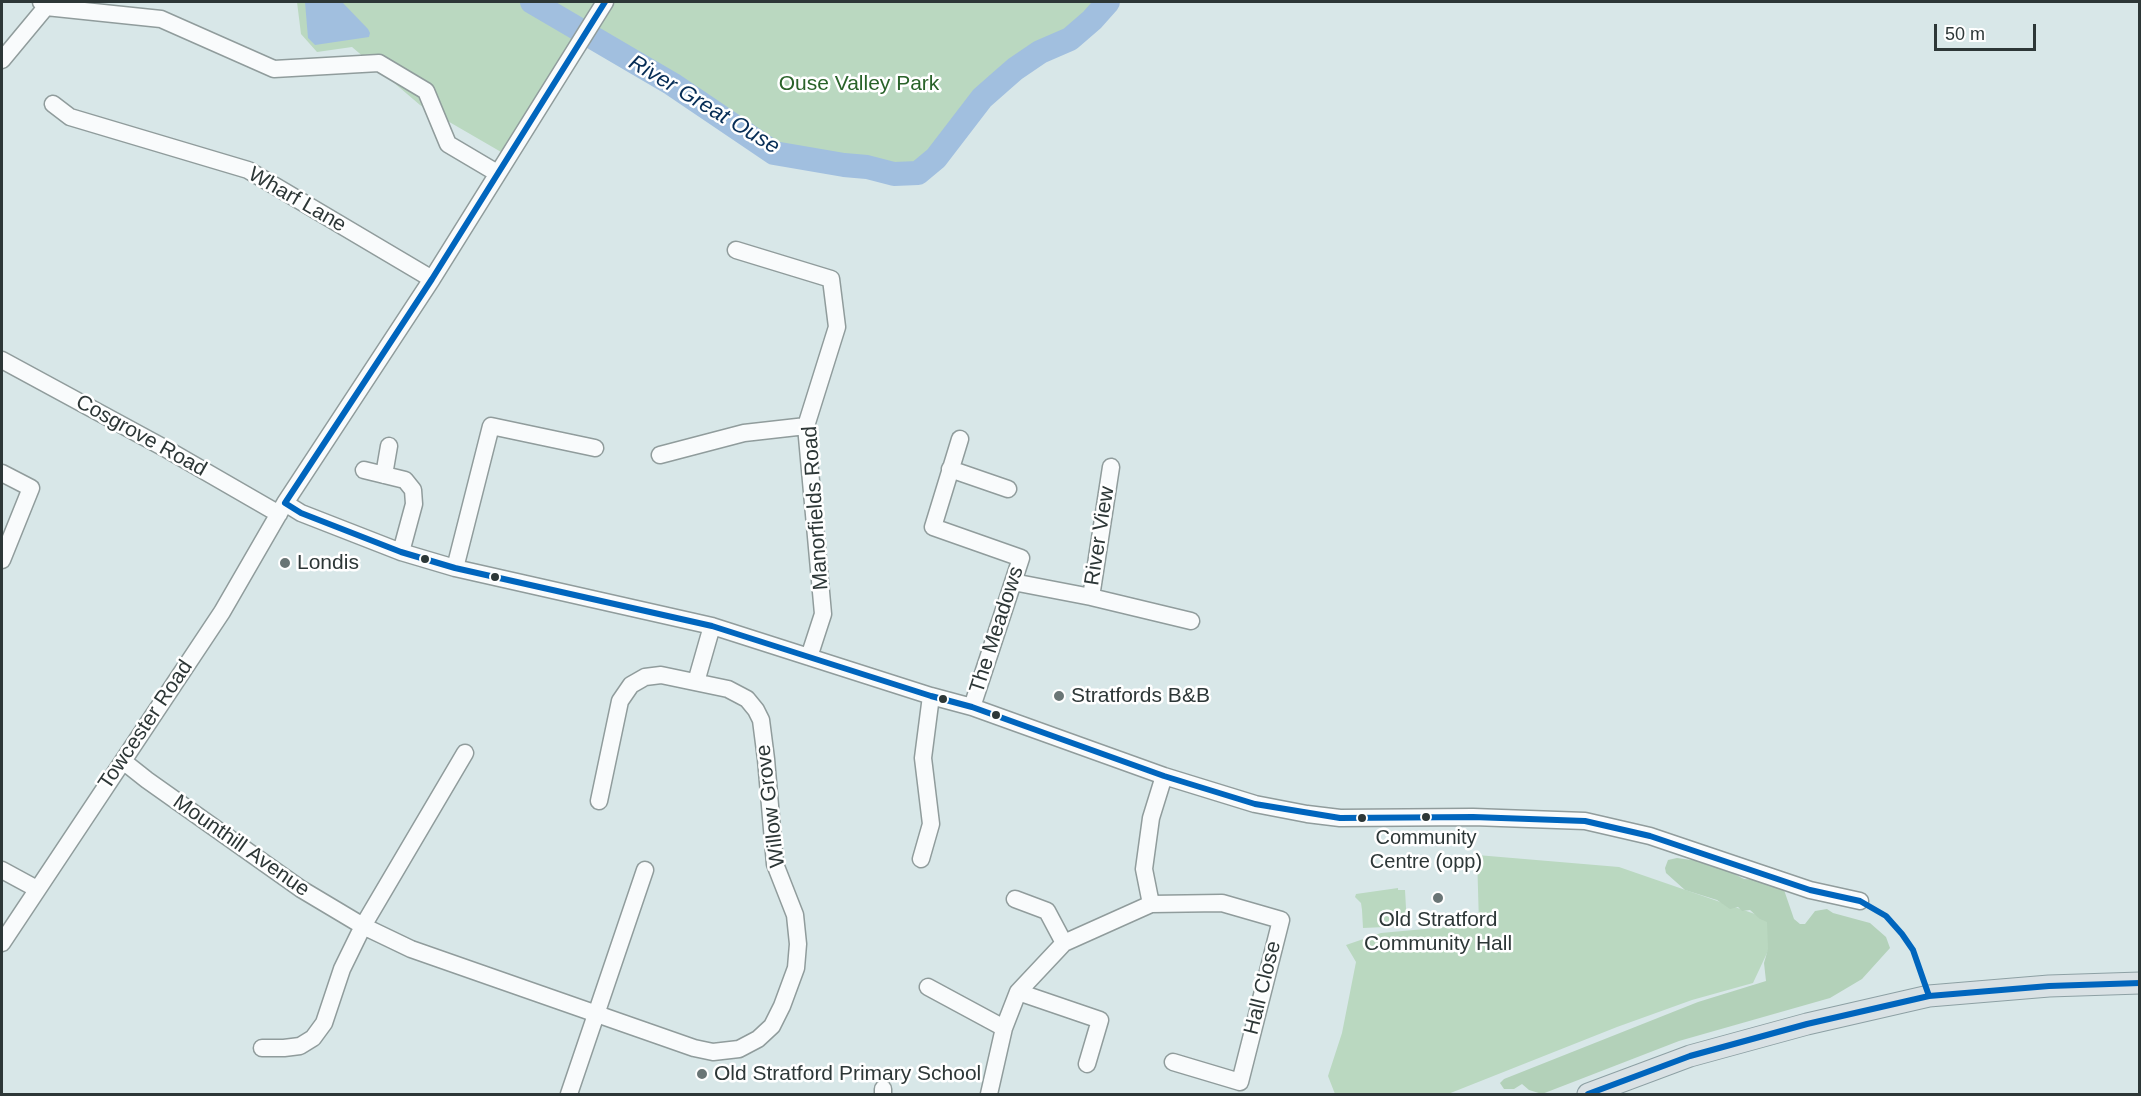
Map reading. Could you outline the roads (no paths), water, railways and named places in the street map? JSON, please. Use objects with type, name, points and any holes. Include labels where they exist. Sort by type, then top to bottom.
[{"type":"main road","points":[[1588,1095],[1690,1056],[1807,1024],[1929,996],[2049,986],[2139,983]]},
{"type":"street","name":"Towcester Road","points":[[2,943],[227,604],[282,508],[432,279],[605,2]]},
{"type":"street","points":[[2,60],[44,4],[161,19],[274,69],[379,63],[426,91],[448,144],[497,173]]},
{"type":"street","name":"Wharf Lane","points":[[53,104],[70,117],[248,170],[432,279]]},
{"type":"street","name":"Manorfields Road","points":[[736,250],[831,279],[837,327],[806,426],[823,614],[809,657]]},
{"type":"street","name":"Cosgrove Road","points":[[2,360],[168,450],[282,508],[301,513],[401,552],[455,568],[712,626],[931,696],[972,706],[1164,776],[1255,804],[1340,818],[1473,817],[1585,821],[1650,836],[1810,890],[1860,901]]},
{"type":"street","points":[[455,568],[491,426],[595,448]]},
{"type":"street","points":[[660,455],[744,433],[806,426]]},
{"type":"street","name":"The Meadows","points":[[960,440],[933,527],[1021,558],[972,706]]},
{"type":"street","points":[[384,475],[389,446]]},
{"type":"street","name":"River View","points":[[1013,582],[1091,597],[1111,467]]},
{"type":"street","points":[[950,469],[1008,489]]},
{"type":"street","points":[[364,470],[405,480],[413,489],[414,504],[401,552]]},
{"type":"street","points":[[2,473],[32,488],[2,560]]},
{"type":"street","points":[[1091,597],[1191,621]]},
{"type":"street","points":[[696,682],[712,626]]},
{"type":"street","name":"Willow Grove","points":[[596,1015],[694,1048],[713,1052],[739,1049],[758,1039],[772,1026],[796,968],[798,944],[795,915],[775,864],[761,720],[747,699],[728,689],[661,675],[645,677],[631,685],[620,701],[599,801]]},
{"type":"street","points":[[921,859],[931,824],[923,758],[931,696]]},
{"type":"street","points":[[262,1048],[300,1046],[313,1038],[324,1023],[342,969],[363,926],[465,753]]},
{"type":"street","name":"Mounthill Avenue","points":[[123,761],[301,890],[363,926],[411,949],[596,1015]]},
{"type":"street","points":[[989,1095],[1004,1028],[1018,992],[1064,943],[1151,904],[1143,869],[1151,818],[1164,776]]},
{"type":"street","points":[[2,870],[37,889]]},
{"type":"street","points":[[569,1095],[645,870]]},
{"type":"street","points":[[1015,899],[1047,911],[1064,943]]},
{"type":"street","name":"Hall Close","points":[[1151,904],[1222,903],[1281,920],[1240,1082],[1173,1062]]},
{"type":"street","points":[[928,987],[1004,1028]]},
{"type":"street","points":[[1018,992],[1100,1020],[1087,1064]]},
{"type":"water","points":[[305,2],[342,2],[368,29],[369,37],[315,45],[308,38]]},
{"type":"waterway","name":"River Great Ouse","points":[[532,2],[672,84],[774,153],[867,167],[894,174],[918,173],[936,158],[982,98],[1015,69],[1040,52],[1070,39],[1108,2]]},
{"type":"place","name":"Londis","points":[[285,563]]},
{"type":"place","name":"Stratfords B&B","points":[[1059,696]]},
{"type":"place","name":"Community Centre (opp)","points":[[1426,817]]},
{"type":"place","name":"Old Stratford Community Hall","points":[[1438,898]]},
{"type":"place","name":"Old Stratford Primary School","points":[[702,1074]]},
{"type":"park label","name":"Ouse Valley Park","points":[[859,84]]}]
